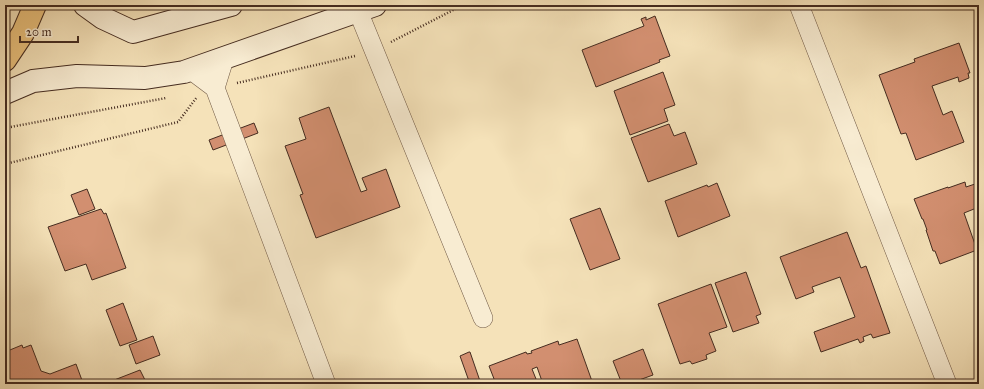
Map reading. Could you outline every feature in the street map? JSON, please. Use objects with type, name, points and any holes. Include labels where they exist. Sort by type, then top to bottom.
[{"type":"main road","points":[[5,60],[23,33],[35,5]]},
{"type":"main road","points":[[85,5],[103,18],[133,32],[231,5]]},
{"type":"main road","points":[[5,93],[33,81],[40,80],[76,76],[145,78],[184,72],[366,8]]},
{"type":"street","points":[[799,5],[947,384]]},
{"type":"street","points":[[366,8],[483,318]]},
{"type":"street","points":[[212,86],[224,59]]},
{"type":"street","points":[[191,70],[212,86],[326,384]]},
{"type":"path","points":[[5,164],[178,122],[212,86]]},
{"type":"building","points":[[655,16],[670,56],[659,60],[660,62],[596,87],[582,50],[644,26],[641,19],[646,17],[646,20]]},
{"type":"building","points":[[959,43],[970,73],[968,73],[969,78],[959,82],[958,77],[932,86],[943,115],[952,111],[964,142],[916,160],[906,133],[901,134],[879,75],[915,62],[914,59]]},
{"type":"building","points":[[663,72],[675,105],[664,109],[668,121],[630,135],[614,91]]},
{"type":"building","points":[[329,107],[361,192],[367,190],[362,178],[386,169],[400,207],[316,238],[300,195],[303,194],[285,146],[306,139],[299,118]]},
{"type":"building","points":[[254,123],[258,133],[213,150],[209,140]]},
{"type":"building","points":[[669,124],[674,136],[685,132],[697,164],[648,182],[631,138]]},
{"type":"building","points":[[965,182],[966,187],[979,184],[979,207],[964,213],[977,250],[940,264],[935,251],[933,251],[923,219],[914,199]]},
{"type":"building","points":[[717,183],[730,216],[678,237],[665,201],[707,185],[708,187]]},
{"type":"building","points":[[87,189],[95,209],[79,215],[71,195]]},
{"type":"building","points":[[600,208],[620,259],[590,270],[570,219]]},
{"type":"building","points":[[101,209],[104,214],[106,213],[126,268],[92,280],[86,264],[65,271],[48,227]]},
{"type":"building","points":[[847,232],[861,268],[866,266],[890,333],[873,338],[871,334],[863,337],[864,341],[860,343],[858,339],[821,352],[814,332],[855,317],[840,277],[812,287],[814,292],[796,299],[780,257]]},
{"type":"building","points":[[746,272],[761,314],[756,316],[759,323],[733,332],[715,283]]},
{"type":"building","points":[[711,284],[727,327],[709,333],[716,351],[706,355],[707,359],[692,364],[690,361],[680,364],[658,304]]},
{"type":"building","points":[[123,303],[137,340],[120,346],[106,310]]},
{"type":"building","points":[[153,336],[160,355],[136,364],[129,345]]},
{"type":"building","points":[[577,339],[593,384],[543,384],[537,367],[532,369],[538,384],[496,384],[489,366],[526,352],[527,354],[532,353],[531,351],[558,341],[559,345]]},
{"type":"building","points":[[22,345],[23,348],[31,345],[41,371],[50,374],[76,364],[83,383],[5,384],[5,352]]},
{"type":"building","points":[[643,349],[653,375],[628,384],[622,384],[613,361]]},
{"type":"building","points":[[469,352],[481,384],[470,384],[460,356]]},
{"type":"building","points":[[140,370],[147,384],[104,384]]}]
